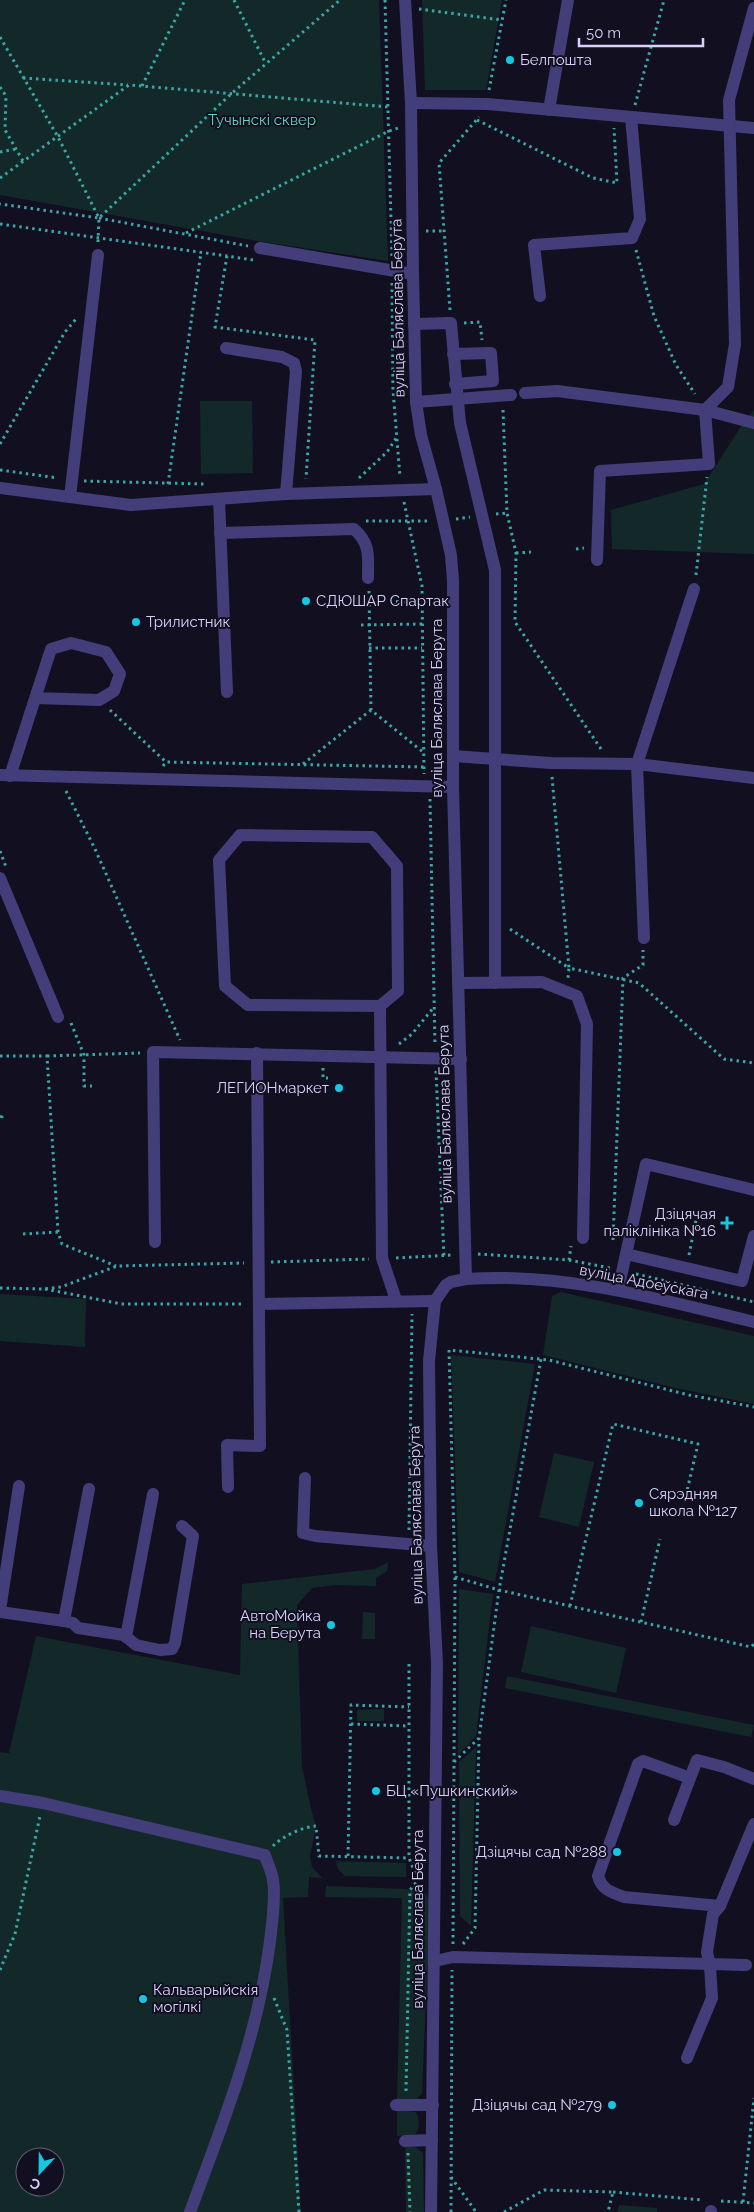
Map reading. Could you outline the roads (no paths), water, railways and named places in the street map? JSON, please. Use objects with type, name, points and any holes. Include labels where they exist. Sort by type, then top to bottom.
[{"type":"street","points":[[549,110],[568,0]]},
{"type":"street","name":"вуліца Баляслава Берута","points":[[409,4],[412,124],[412,274],[416,402],[421,435],[451,555],[453,580],[453,787],[466,1279]]},
{"type":"street","points":[[704,410],[728,387],[735,344],[729,100],[754,8]]},
{"type":"street","points":[[411,103],[487,104],[730,124],[754,128]]},
{"type":"street","points":[[540,296],[534,245],[632,238],[640,219],[631,117]]},
{"type":"street","points":[[260,248],[412,274]]},
{"type":"street","points":[[70,497],[98,255]]},
{"type":"street","points":[[414,324],[451,323],[456,400],[460,423],[495,570],[495,983]]},
{"type":"street","points":[[226,348],[282,357],[294,363],[296,371],[286,494]]},
{"type":"street","points":[[454,354],[491,353],[493,381],[455,384]]},
{"type":"street","points":[[525,394],[557,391],[704,410],[754,423]]},
{"type":"street","points":[[416,402],[506,395]]},
{"type":"street","points":[[597,560],[600,471],[709,464],[704,410]]},
{"type":"street","points":[[0,488],[131,506],[286,494],[436,489]]},
{"type":"street","points":[[218,499],[227,692]]},
{"type":"street","points":[[220,533],[354,529],[364,538],[368,553],[368,578]]},
{"type":"street","points":[[644,938],[637,764],[694,590]]},
{"type":"street","points":[[35,698],[99,700],[114,691],[120,674],[106,652],[71,643],[51,649],[35,698],[5,775],[453,787]]},
{"type":"street","points":[[454,756],[551,763],[637,764],[754,778]]},
{"type":"street","points":[[240,834],[372,837],[397,866],[398,991],[380,1006],[248,1005],[225,986],[219,860],[240,834]]},
{"type":"street","points":[[0,878],[58,1017]]},
{"type":"street","points":[[458,983],[542,982],[577,996],[587,1024],[583,1238]]},
{"type":"street","points":[[380,1006],[382,1258],[396,1300]]},
{"type":"street","points":[[155,1242],[153,1052],[460,1059]]},
{"type":"street","points":[[228,1487],[227,1445],[260,1446],[257,1053]]},
{"type":"street","points":[[618,1290],[617,1269],[626,1254],[646,1164],[754,1190]]},
{"type":"street","points":[[626,1254],[742,1281],[754,1236]]},
{"type":"street","name":"вуліца Адоеўскага","points":[[466,1279],[488,1277],[550,1281],[618,1290],[754,1322]]},
{"type":"street","points":[[259,1304],[396,1300],[435,1301],[446,1285],[466,1279]]},
{"type":"street","name":"вуліца Баляслава Берута","points":[[431,2212],[437,1663],[431,1546],[429,1362],[435,1301]]},
{"type":"street","points":[[305,1478],[303,1533],[315,1536],[431,1546]]},
{"type":"street","points":[[19,1486],[0,1611],[73,1623],[78,1628],[126,1637],[136,1645],[160,1650],[172,1649],[176,1643],[193,1536],[182,1526]]},
{"type":"street","points":[[64,1621],[89,1488]]},
{"type":"street","points":[[126,1637],[153,1494]]},
{"type":"street","points":[[674,1820],[697,1760],[724,1767],[754,1779]]},
{"type":"street","points":[[690,1778],[643,1761],[638,1764],[598,1876],[600,1886],[624,1897],[720,1906]]},
{"type":"street","points":[[0,1796],[43,1803],[265,1855],[273,1881],[266,1976],[237,2087],[190,2212]]},
{"type":"street","points":[[687,2058],[712,1998],[707,1952],[713,1914],[720,1906],[754,1824]]},
{"type":"street","points":[[435,1961],[453,1957],[710,1966],[746,1965]]},
{"type":"street","points":[[401,2105],[433,2105]]},
{"type":"street","points":[[406,2141],[432,2140]]},
{"type":"place","name":"Белпошта","points":[[510,60]]},
{"type":"place","name":"СДЮШАР Спартак","points":[[306,601]]},
{"type":"place","name":"Трилистник","points":[[136,622]]},
{"type":"place","name":"ЛЕГИОНмаркет","points":[[339,1088]]},
{"type":"place","name":"Дзіцячая паліклініка №16","points":[[727,1223]]},
{"type":"place","name":"Сярэдняя школа №127","points":[[639,1503]]},
{"type":"place","name":"АвтоМойка на Берута","points":[[331,1625]]},
{"type":"place","name":"БЦ «Пушкинский»","points":[[376,1791]]},
{"type":"place","name":"Дзіцячы сад №288","points":[[617,1852]]},
{"type":"place","name":"Кальварыйскія могілкі","points":[[143,1999]]},
{"type":"place","name":"Дзіцячы сад №279","points":[[612,2105]]},
{"type":"park label","name":"Тучынскі сквер","points":[[262,120]]}]
